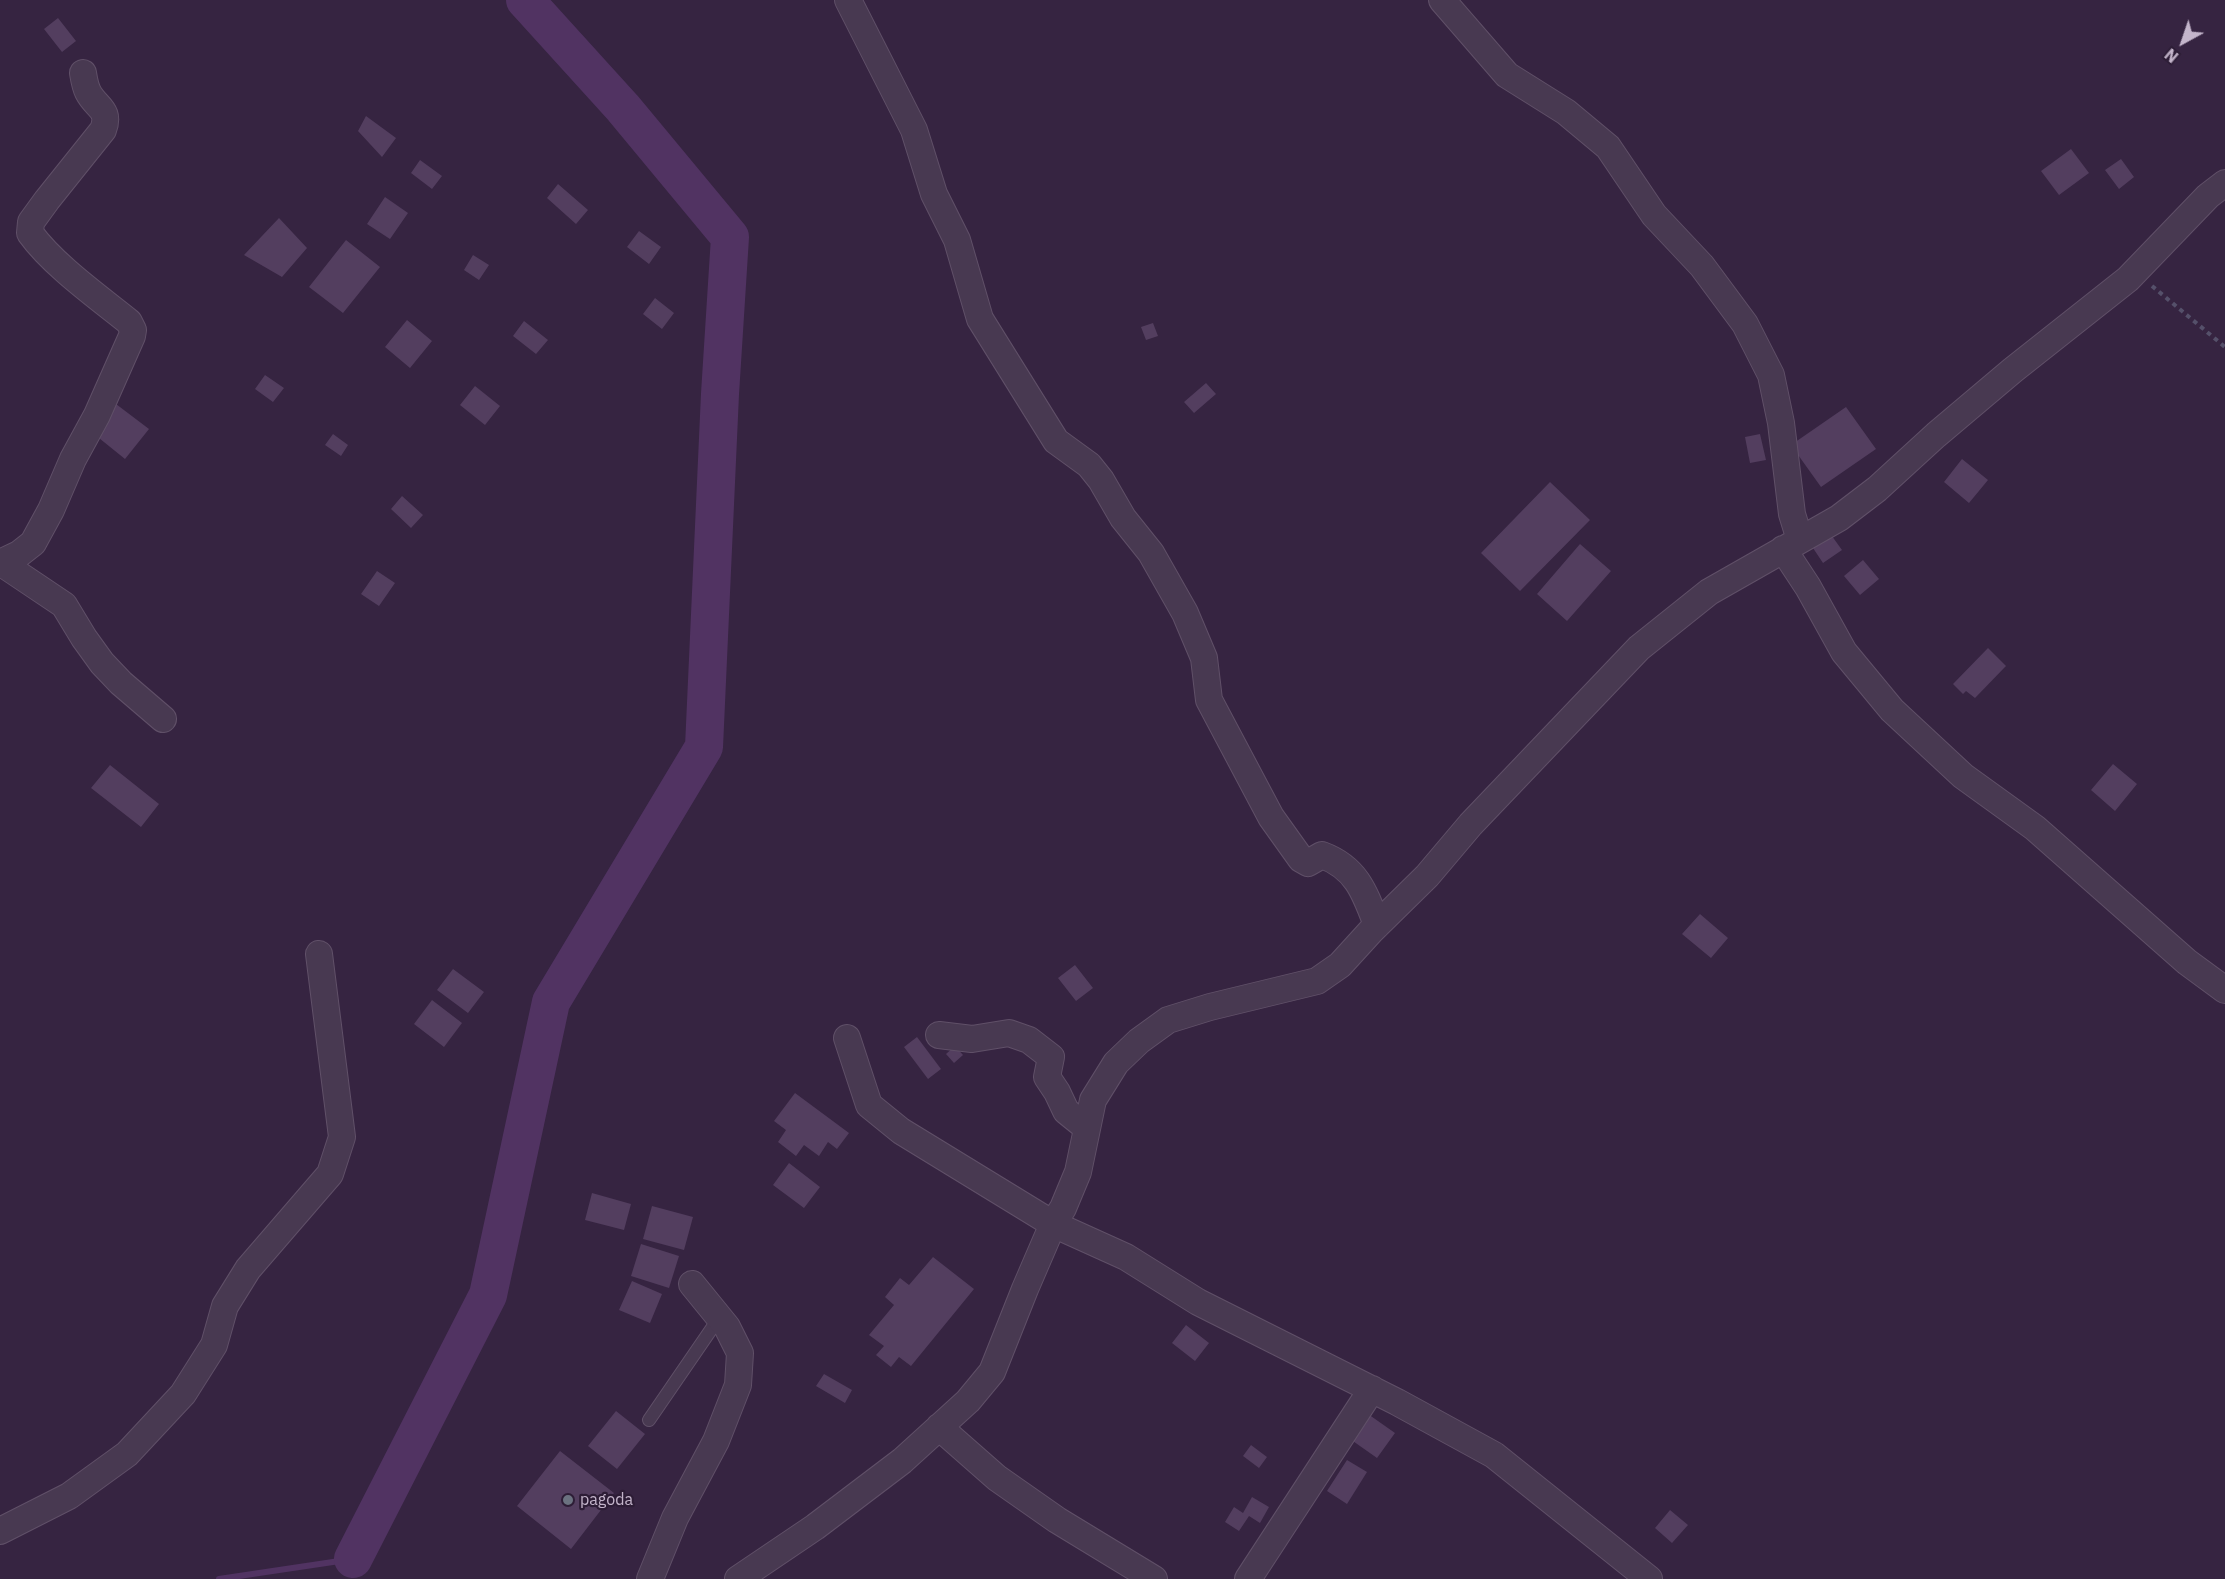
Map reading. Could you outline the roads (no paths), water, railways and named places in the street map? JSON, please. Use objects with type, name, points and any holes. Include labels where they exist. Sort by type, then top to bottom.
[{"type":"street","points":[[848,0],[914,130],[934,194],[957,240],[980,320],[1056,441],[1089,465],[1101,480],[1123,518],[1150,553],[1185,613],[1204,658],[1209,700],[1271,817],[1301,859],[1308,863],[1322,855],[1336,860],[1356,877],[1367,897],[1377,925]]},
{"type":"street","points":[[1442,0],[1507,75],[1566,112],[1608,147],[1654,215],[1702,266],[1745,324],[1771,375],[1784,444],[1792,514],[1791,544],[1808,587],[1844,652],[1892,710],[1963,776],[2035,828],[2187,962],[2225,990]]},
{"type":"street","points":[[1,562],[19,554],[33,543],[97,415],[132,336],[133,330],[129,322],[53,258],[30,233],[31,222],[36,214],[103,130],[107,121],[104,112],[87,91],[83,73]]},
{"type":"street","points":[[738,1579],[815,1527],[902,1461],[968,1401],[992,1372],[1024,1289],[1053,1224],[1063,1208],[1077,1172],[1093,1100],[1116,1063],[1138,1041],[1168,1020],[1210,1007],[1317,981],[1340,965],[1427,876],[1471,824],[1640,648],[1709,592],[1839,518],[1877,489],[2013,370],[2135,273],[2208,196],[2225,183]]},
{"type":"street","points":[[1,562],[64,605],[102,663],[163,719]]},
{"type":"street","points":[[0,1531],[69,1496],[127,1454],[183,1394],[214,1345],[225,1306],[248,1269],[330,1174],[342,1137],[319,954]]},
{"type":"street","points":[[939,1035],[972,1039],[1009,1033],[1029,1040],[1051,1057],[1047,1077],[1058,1092],[1066,1111],[1087,1128]]},
{"type":"street","points":[[847,1038],[869,1105],[901,1131],[1053,1224],[1126,1257],[1198,1302],[1372,1389],[1494,1455],[1650,1579]]},
{"type":"street","points":[[650,1579],[675,1518],[716,1442],[738,1386],[740,1353],[727,1327],[692,1284]]},
{"type":"street","points":[[1248,1579],[1372,1389]]},
{"type":"street","points":[[939,1427],[997,1478],[1057,1520],[1154,1579]]},
{"type":"lane","points":[[649,1420],[719,1318]]},
{"type":"waterway","points":[[353,1559],[488,1295],[551,1002],[704,747],[720,394],[730,237],[623,108],[525,0]]},
{"type":"waterway","points":[[219,1579],[353,1559]]},
{"type":"place","name":"pagoda","points":[[568,1500]]}]
